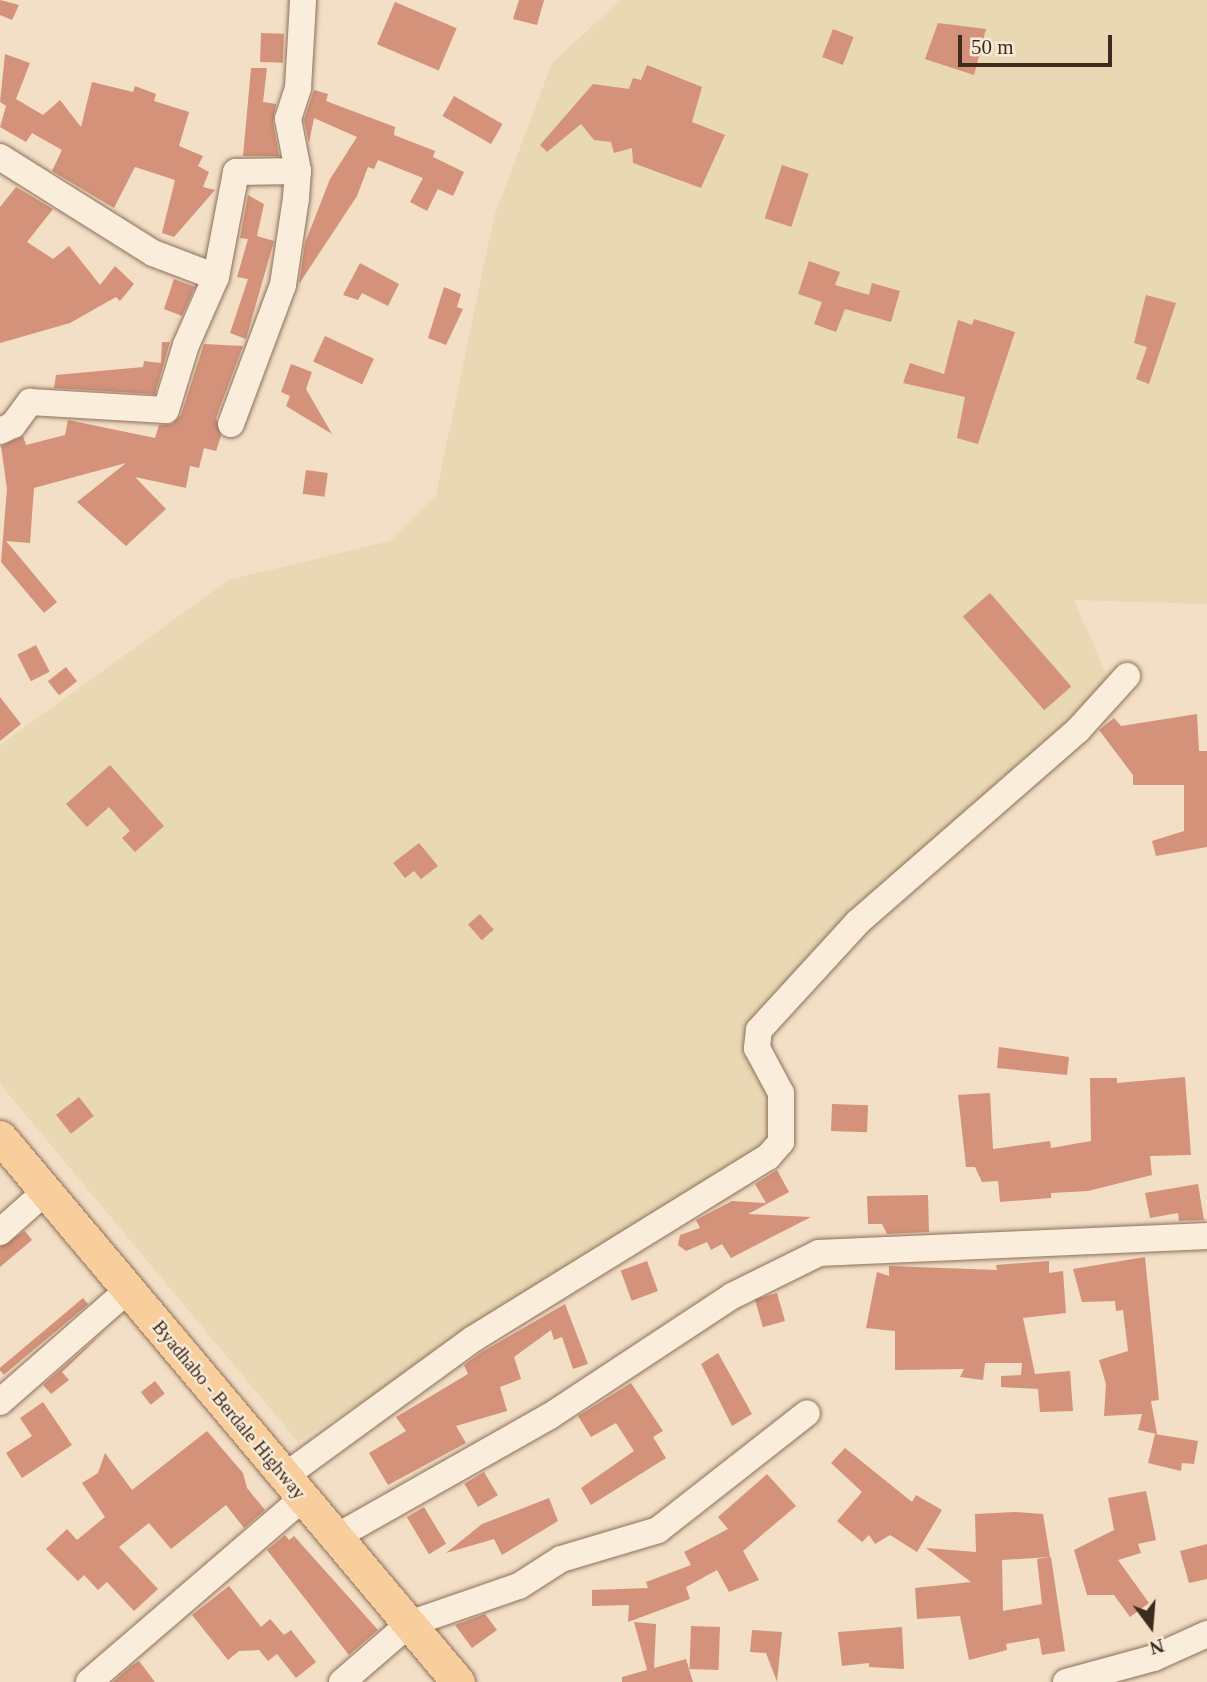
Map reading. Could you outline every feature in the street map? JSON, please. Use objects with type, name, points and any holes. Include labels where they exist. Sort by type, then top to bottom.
[{"type":"main road","name":"Byadhabo - Berdale Highway","points":[[0,1137],[458,1682]]},
{"type":"street","points":[[231,424],[283,285],[298,171],[288,119],[298,88],[303,0]]},
{"type":"street","points":[[0,158],[153,253],[216,277]]},
{"type":"street","points":[[0,431],[13,425],[30,402],[166,410],[186,345],[216,277],[236,172],[298,171]]},
{"type":"street","points":[[89,1682],[294,1487],[473,1339],[768,1157],[781,1142],[781,1093],[757,1048],[759,1030],[858,922],[1078,730],[1127,676]]},
{"type":"street","points":[[0,1232],[46,1191]]},
{"type":"street","points":[[336,1537],[550,1416],[732,1296],[819,1253],[1207,1236]]},
{"type":"street","points":[[0,1402],[128,1290]]},
{"type":"street","points":[[342,1682],[410,1625],[519,1586],[561,1559],[658,1530],[807,1413]]},
{"type":"street","points":[[1066,1682],[1154,1658],[1207,1634]]},
{"type":"shaded area","points":[[621,0],[1207,0],[1207,604],[1074,600],[1115,694],[763,1016],[783,1139],[298,1442],[0,1084],[0,745],[229,580],[390,541],[436,495],[494,217],[552,63]]},
{"type":"building","points":[[0,0],[19,5],[12,20],[0,15]]},
{"type":"building","points":[[519,0],[544,0],[537,25],[513,19]]},
{"type":"building","points":[[395,2],[457,28],[439,71],[377,44]]},
{"type":"building","points":[[938,23],[986,29],[974,75],[925,59]]},
{"type":"building","points":[[833,29],[854,37],[843,65],[822,57]]},
{"type":"building","points":[[261,33],[284,34],[283,63],[260,62]]},
{"type":"building","points":[[5,54],[30,63],[16,99],[43,115],[60,100],[81,127],[92,82],[133,92],[135,86],[156,94],[154,101],[189,112],[179,146],[203,156],[198,166],[209,172],[203,187],[215,190],[174,237],[162,233],[175,180],[135,167],[114,208],[52,171],[62,150],[32,133],[26,142],[0,127],[6,106],[0,102]]},
{"type":"building","points":[[647,65],[702,87],[692,122],[725,135],[701,188],[633,163],[632,148],[614,153],[611,142],[594,140],[581,124],[547,152],[540,145],[593,84],[629,89],[633,78],[641,80]]},
{"type":"building","points":[[251,68],[267,68],[263,102],[276,104],[273,122],[279,156],[243,156]]},
{"type":"building","points":[[314,90],[328,94],[326,101],[395,127],[394,135],[435,151],[433,157],[464,172],[453,196],[438,189],[427,211],[410,202],[423,178],[378,160],[374,169],[368,167],[357,196],[299,284],[305,243],[330,179],[357,137],[314,118],[309,143],[304,120]]},
{"type":"building","points":[[454,96],[502,124],[491,144],[442,116]]},
{"type":"building","points":[[782,165],[809,174],[791,227],[765,218]]},
{"type":"building","points":[[16,187],[53,209],[27,242],[53,259],[69,246],[100,285],[115,266],[134,284],[120,301],[116,297],[70,323],[0,343],[0,207]]},
{"type":"building","points":[[248,195],[264,204],[257,236],[274,241],[246,339],[230,333],[248,279],[237,277],[248,239],[240,238]]},
{"type":"building","points":[[809,261],[840,272],[835,285],[869,295],[872,283],[900,291],[891,322],[845,309],[836,332],[814,324],[822,302],[798,294]]},
{"type":"building","points":[[360,263],[399,284],[388,306],[362,293],[358,300],[343,295]]},
{"type":"building","points":[[174,279],[195,287],[182,316],[164,309]]},
{"type":"building","points":[[444,287],[461,294],[457,307],[463,309],[446,345],[428,338]]},
{"type":"building","points":[[1146,295],[1176,303],[1149,384],[1136,379],[1147,347],[1134,343]]},
{"type":"building","points":[[974,319],[1015,332],[978,444],[957,438],[965,397],[903,383],[910,363],[944,374],[958,320],[972,325]]},
{"type":"building","points":[[325,336],[374,359],[362,384],[313,361]]},
{"type":"building","points":[[162,342],[170,342],[155,394],[54,388],[56,375],[143,367],[144,361],[161,363]]},
{"type":"building","points":[[204,344],[243,346],[216,418],[221,436],[216,451],[204,448],[199,468],[190,466],[186,488],[135,477],[166,509],[126,546],[77,502],[126,463],[34,488],[30,543],[6,541],[57,602],[44,613],[1,562],[7,489],[1,446],[23,436],[26,445],[65,435],[68,420],[155,438],[159,425],[172,424],[181,415]]},
{"type":"building","points":[[291,364],[312,372],[306,389],[332,434],[286,406],[290,396],[281,392]]},
{"type":"building","points":[[306,470],[328,473],[324,497],[303,494]]},
{"type":"building","points":[[990,593],[1071,687],[1044,710],[963,617]]},
{"type":"building","points":[[36,645],[50,672],[31,681],[17,655]]},
{"type":"building","points":[[66,667],[77,681],[59,695],[48,681]]},
{"type":"building","points":[[0,697],[21,724],[0,741]]},
{"type":"building","points":[[1197,714],[1199,751],[1207,751],[1207,847],[1156,856],[1152,841],[1184,831],[1184,785],[1133,785],[1133,775],[1099,730],[1114,718],[1121,726]]},
{"type":"building","points":[[110,765],[164,826],[135,852],[122,838],[130,831],[109,807],[87,827],[66,804]]},
{"type":"building","points":[[419,843],[438,866],[421,879],[414,871],[405,878],[393,863]]},
{"type":"building","points":[[480,914],[494,930],[482,940],[468,924]]},
{"type":"building","points":[[999,1047],[1069,1057],[1067,1075],[997,1068]]},
{"type":"building","points":[[1185,1077],[1191,1155],[1150,1156],[1152,1175],[1088,1191],[1051,1193],[1051,1198],[1000,1202],[998,1181],[982,1182],[975,1167],[966,1167],[958,1095],[990,1093],[993,1149],[1050,1141],[1051,1148],[1091,1141],[1090,1078],[1117,1078],[1117,1083]]},
{"type":"building","points":[[79,1097],[94,1116],[71,1134],[56,1115]]},
{"type":"building","points":[[832,1104],[868,1105],[867,1132],[831,1131]]},
{"type":"building","points":[[777,1170],[789,1192],[748,1214],[811,1217],[731,1258],[722,1244],[711,1250],[707,1242],[686,1251],[678,1245],[680,1235],[700,1228],[696,1220],[732,1201],[766,1203],[755,1184]]},
{"type":"building","points":[[1198,1184],[1204,1220],[1179,1221],[1178,1213],[1150,1218],[1145,1193]]},
{"type":"building","points":[[928,1195],[929,1232],[887,1234],[882,1224],[868,1224],[867,1196]]},
{"type":"building","points":[[25,1231],[32,1240],[0,1267],[0,1247]]},
{"type":"building","points":[[1145,1257],[1159,1400],[1151,1401],[1157,1434],[1138,1430],[1142,1414],[1104,1416],[1106,1384],[1099,1360],[1128,1351],[1123,1310],[1116,1311],[1115,1301],[1082,1302],[1073,1269]]},
{"type":"building","points":[[647,1261],[658,1291],[632,1301],[621,1271]]},
{"type":"building","points":[[1049,1261],[1049,1273],[1063,1271],[1066,1313],[1023,1318],[1035,1374],[1070,1371],[1073,1411],[1040,1412],[1038,1389],[1001,1387],[1001,1376],[1021,1375],[1022,1363],[985,1363],[983,1380],[960,1377],[964,1369],[895,1370],[895,1331],[866,1328],[877,1272],[889,1276],[889,1266],[997,1270],[996,1265]]},
{"type":"building","points":[[777,1293],[785,1321],[763,1327],[755,1299]]},
{"type":"building","points":[[83,1298],[88,1304],[4,1375],[0,1368]]},
{"type":"building","points":[[565,1304],[588,1364],[573,1369],[562,1337],[554,1340],[551,1330],[514,1357],[521,1379],[500,1387],[507,1411],[456,1426],[466,1443],[388,1485],[369,1453],[406,1431],[396,1417],[468,1374],[464,1365],[482,1352]]},
{"type":"building","points":[[107,1329],[62,1372],[69,1380],[51,1394],[43,1385]]},
{"type":"building","points":[[718,1353],[752,1414],[732,1426],[701,1364]]},
{"type":"building","points":[[155,1381],[165,1394],[151,1405],[141,1392]]},
{"type":"building","points":[[631,1383],[663,1431],[653,1437],[666,1458],[591,1505],[581,1488],[634,1451],[616,1423],[591,1437],[578,1416]]},
{"type":"building","points":[[43,1402],[72,1445],[22,1478],[6,1453],[32,1436],[20,1418]]},
{"type":"building","points":[[207,1431],[243,1473],[247,1488],[265,1510],[244,1528],[226,1505],[171,1549],[149,1523],[119,1547],[158,1589],[134,1611],[107,1582],[98,1590],[84,1575],[78,1581],[46,1549],[67,1529],[77,1540],[105,1517],[82,1483],[98,1473],[105,1453],[132,1490]]},
{"type":"building","points":[[1155,1434],[1198,1441],[1194,1464],[1182,1463],[1181,1471],[1148,1463]]},
{"type":"building","points":[[845,1448],[912,1502],[916,1495],[942,1510],[917,1552],[890,1535],[875,1544],[869,1535],[862,1542],[837,1521],[862,1492],[831,1463]]},
{"type":"building","points":[[484,1472],[498,1495],[478,1507],[464,1484]]},
{"type":"building","points":[[767,1474],[796,1506],[743,1551],[759,1580],[729,1592],[717,1570],[686,1587],[690,1599],[628,1622],[629,1605],[592,1606],[592,1590],[648,1588],[646,1582],[691,1565],[684,1552],[728,1529],[718,1517]]},
{"type":"building","points":[[1146,1491],[1156,1540],[1138,1544],[1141,1553],[1118,1560],[1149,1603],[1130,1617],[1114,1595],[1087,1595],[1074,1550],[1114,1530],[1108,1498]]},
{"type":"building","points":[[549,1498],[558,1521],[502,1555],[494,1539],[446,1553],[482,1524]]},
{"type":"building","points":[[424,1507],[446,1544],[429,1554],[407,1517]]},
{"type":"building","points":[[975,1514],[1043,1514],[1050,1557],[1002,1560],[1003,1611],[1042,1604],[1037,1559],[1051,1557],[1065,1651],[1042,1655],[1039,1638],[1006,1644],[1007,1650],[969,1660],[960,1616],[917,1619],[915,1588],[971,1582],[926,1548],[976,1552]]},
{"type":"building","points":[[285,1535],[289,1540],[294,1536],[378,1630],[349,1655],[267,1550]]},
{"type":"building","points":[[1207,1544],[1207,1579],[1189,1583],[1180,1551]]},
{"type":"building","points":[[229,1586],[261,1627],[270,1619],[284,1635],[291,1630],[316,1662],[296,1678],[277,1654],[268,1661],[259,1650],[239,1651],[228,1660],[192,1615]]},
{"type":"building","points":[[485,1614],[497,1630],[472,1648],[455,1625]]},
{"type":"building","points":[[634,1622],[656,1624],[654,1668],[686,1659],[693,1682],[622,1682],[622,1677],[647,1670]]},
{"type":"building","points":[[691,1626],[720,1627],[718,1670],[689,1669]]},
{"type":"building","points":[[902,1627],[904,1669],[869,1667],[869,1663],[842,1666],[838,1632]]},
{"type":"building","points":[[752,1630],[782,1632],[777,1682],[766,1653],[750,1652]]},
{"type":"building","points":[[139,1661],[155,1682],[113,1682],[131,1666]]}]
